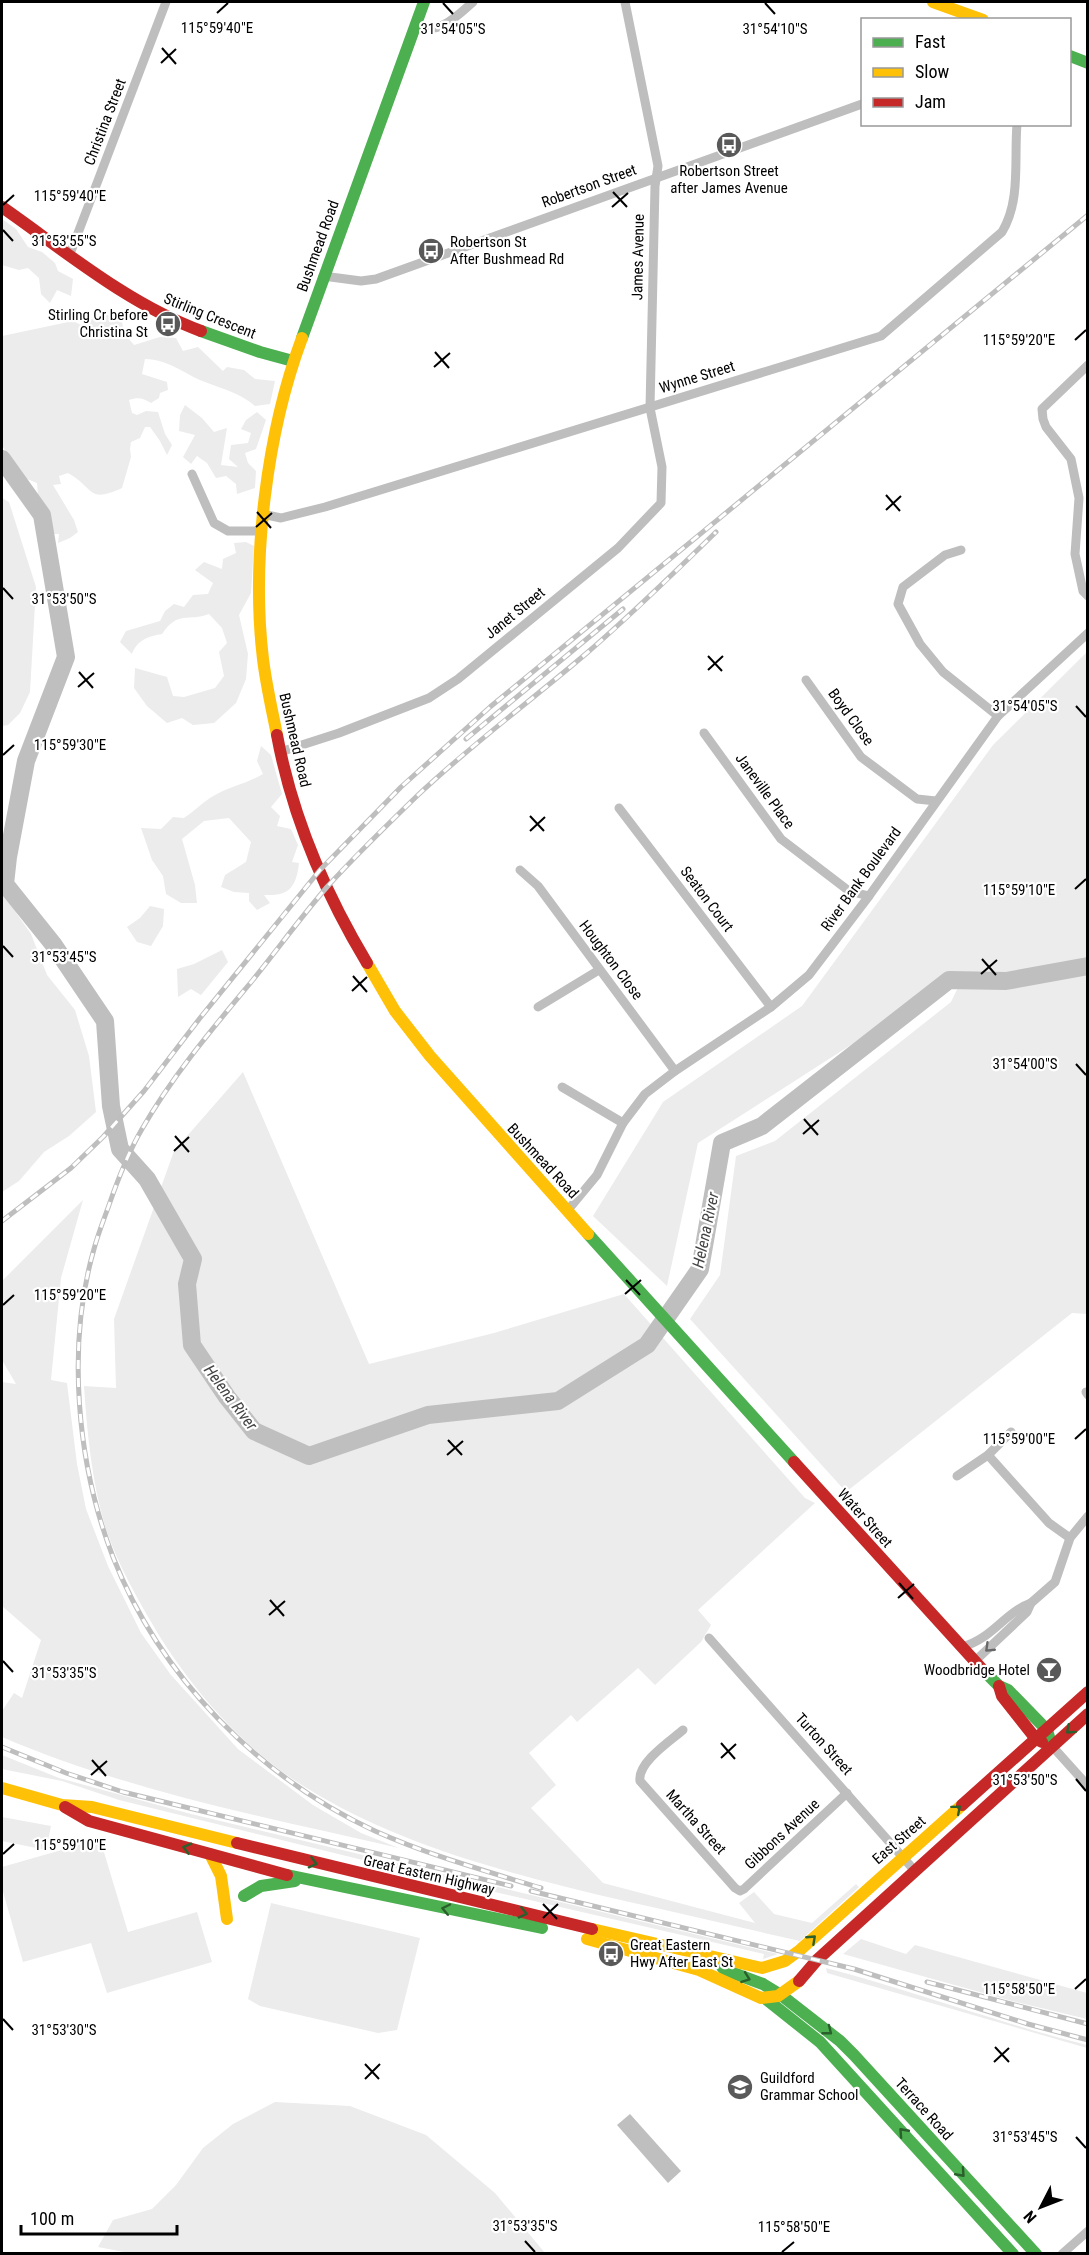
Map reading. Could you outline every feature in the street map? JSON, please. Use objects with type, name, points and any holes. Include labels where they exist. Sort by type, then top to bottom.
[{"type":"main road","name":"Bushmead Road","points":[[424,2],[293,361],[277,428],[262,514],[259,585],[263,659],[280,752],[300,824],[312,856],[362,955],[395,1011],[464,1096],[711,1368]]},
{"type":"main road","points":[[937,2],[978,18]]},
{"type":"main road","points":[[1071,56],[1088,63]]},
{"type":"main road","name":"Stirling Crescent","points":[[2,207],[116,287],[186,325],[260,352],[293,361]]},
{"type":"main road","name":"Water Street","points":[[711,1368],[962,1647],[999,1686],[1008,1690],[1047,1730],[1052,1746]]},
{"type":"main road","name":"Water Street","points":[[999,1686],[1002,1695],[1036,1739],[1052,1746]]},
{"type":"main road","name":"East Street","points":[[713,1958],[758,1968],[785,1961],[1088,1692]]},
{"type":"main road","points":[[766,1999],[782,1995],[793,1986],[817,1960],[1088,1714]]},
{"type":"main road","name":"Great Eastern Highway","points":[[2,1788],[62,1805],[92,1807],[438,1893],[713,1958],[726,1970],[763,1984],[782,1995]]},
{"type":"main road","name":"Great Eastern Highway","points":[[62,1805],[89,1821],[305,1880],[555,1931],[635,1951],[699,1970],[766,1999]]},
{"type":"main road","points":[[210,1854],[221,1876],[227,1919]]},
{"type":"main road","points":[[244,1896],[261,1886],[305,1880]]},
{"type":"main road","name":"Terrace Road","points":[[782,1995],[854,2055],[1036,2253]]},
{"type":"main road","name":"Terrace Road","points":[[766,1999],[820,2042],[843,2065],[1013,2253]]},
{"type":"street","name":"Christina Street","points":[[70,254],[166,2]]},
{"type":"street","points":[[416,25],[430,28],[444,24],[473,2]]},
{"type":"street","name":"James Avenue","points":[[625,2],[658,166],[650,408]]},
{"type":"street","name":"Robertson Street","points":[[323,276],[361,281],[376,279],[861,104]]},
{"type":"street","name":"Wynne Street","points":[[262,514],[281,518],[325,507],[881,336],[1002,232],[1010,219],[1014,198],[1017,126]]},
{"type":"street","points":[[1088,365],[1042,409],[1042,419],[1046,427],[1071,459],[1079,498],[1075,554],[1083,591],[1088,596]]},
{"type":"street","name":"Janet Street","points":[[280,752],[339,734],[429,698],[458,679],[618,548],[661,503],[662,467],[650,408]]},
{"type":"street","points":[[192,474],[214,523],[228,531],[261,531]]},
{"type":"street","points":[[1077,526],[1088,520]]},
{"type":"street","points":[[961,550],[945,555],[903,587],[898,604],[920,644],[943,672],[998,716]]},
{"type":"street","name":"River Bank Boulevard","points":[[568,1210],[597,1174],[623,1123],[645,1094],[675,1071],[771,1007],[809,975],[869,896],[998,716],[1088,633]]},
{"type":"street","name":"Boyd Close","points":[[807,680],[861,757],[917,799],[936,801]]},
{"type":"street","name":"Janeville Place","points":[[704,733],[781,839],[849,891],[869,896]]},
{"type":"street","name":"Seaton Court","points":[[620,808],[771,1007]]},
{"type":"street","name":"Houghton Close","points":[[520,870],[538,886],[675,1071]]},
{"type":"street","points":[[538,1007],[599,970]]},
{"type":"street","points":[[562,1087],[623,1123]]},
{"type":"street","points":[[957,1476],[988,1455],[1011,1432]]},
{"type":"street","points":[[988,1455],[1049,1523],[1070,1538]]},
{"type":"street","points":[[962,1647],[980,1641],[1020,1607],[1031,1603],[1054,1582],[1070,1538],[1088,1516]]},
{"type":"street","points":[[975,1661],[1027,1612],[1031,1603]]},
{"type":"street","name":"Turton Street","points":[[709,1638],[915,1871]]},
{"type":"street","name":"Martha Street","points":[[683,1730],[644,1764],[639,1775],[644,1786],[735,1888]]},
{"type":"street","points":[[1052,1746],[1088,1786]]},
{"type":"street","name":"Gibbons Avenue","points":[[735,1888],[740,1891],[744,1889],[847,1793]]},
{"type":"street","points":[[1062,2253],[1088,2231]]},
{"type":"shaded area","points":[[2,219],[16,229],[28,247],[42,252],[55,263],[58,271],[73,279],[71,296],[57,290],[50,303],[41,294],[39,278],[28,268],[19,270],[2,265]]},
{"type":"shaded area","points":[[96,313],[109,315],[122,322],[124,333],[134,345],[160,337],[176,338],[183,351],[198,347],[223,371],[227,367],[244,370],[255,379],[275,381],[270,404],[255,406],[237,395],[197,379],[169,364],[145,359],[142,374],[167,382],[168,390],[160,393],[159,398],[151,403],[140,398],[129,400],[132,413],[137,415],[146,411],[158,412],[165,434],[172,445],[167,455],[150,427],[145,427],[140,438],[131,442],[131,457],[122,488],[111,493],[103,495],[92,492],[68,473],[59,476],[61,484],[53,485],[74,520],[78,532],[58,543],[59,534],[52,534],[47,508],[38,495],[37,483],[27,479],[13,464],[3,447],[2,336],[73,321],[81,325],[92,319]]},
{"type":"shaded area","points":[[185,405],[202,418],[214,432],[227,428],[221,465],[238,467],[229,459],[231,445],[248,443],[251,433],[241,429],[246,420],[257,412],[266,420],[256,449],[245,453],[248,463],[256,471],[255,488],[237,494],[236,484],[226,476],[216,478],[207,463],[197,456],[191,464],[183,457],[195,435],[179,431],[180,415]]},
{"type":"shaded area","points":[[2,498],[9,502],[36,587],[30,692],[20,713],[8,725],[2,726]]},
{"type":"shaded area","points":[[246,542],[254,546],[251,593],[239,615],[248,654],[246,679],[236,703],[214,723],[193,725],[182,718],[167,723],[147,706],[134,688],[135,668],[167,677],[173,696],[184,697],[215,688],[224,676],[219,652],[227,643],[222,628],[209,614],[178,619],[162,634],[140,642],[132,654],[120,642],[126,631],[160,621],[165,611],[174,604],[184,607],[193,595],[208,594],[213,583],[195,570],[204,562],[222,569],[223,559],[236,553],[234,543]]},
{"type":"shaded area","points":[[1087,652],[1087,1314],[1072,1313],[846,1492],[690,1319],[720,1275],[736,1156],[775,1141],[951,1002],[966,971],[698,1143],[667,1286],[593,1216],[663,1102],[802,1006],[993,745]]},
{"type":"shaded area","points":[[261,746],[271,755],[282,794],[271,807],[280,816],[277,826],[291,829],[298,845],[292,862],[299,863],[296,879],[290,889],[285,892],[264,895],[270,903],[257,910],[249,901],[249,893],[234,892],[221,887],[225,875],[246,862],[251,842],[229,818],[204,821],[182,839],[195,885],[197,903],[181,903],[166,894],[163,876],[152,860],[141,828],[161,829],[173,817],[184,818],[216,794],[263,774],[257,761]]},
{"type":"shaded area","points":[[2,881],[17,914],[31,934],[47,975],[75,1010],[89,1056],[96,1112],[69,1136],[44,1152],[19,1181],[2,1192]]},
{"type":"shaded area","points":[[150,906],[164,909],[163,926],[151,946],[137,942],[127,927],[140,918]]},
{"type":"shaded area","points":[[222,950],[228,962],[201,995],[191,989],[178,997],[177,969],[194,964]]},
{"type":"shaded area","points":[[243,1072],[369,1364],[494,1333],[624,1294],[805,1498],[815,1503],[698,1610],[711,1625],[701,1642],[655,1685],[638,1668],[577,1722],[571,1715],[529,1753],[556,1785],[531,1808],[603,1883],[755,1923],[739,1903],[754,1892],[774,1914],[812,1923],[856,1884],[859,1887],[800,1941],[542,1881],[460,1857],[380,1826],[305,1787],[262,1756],[222,1718],[171,1654],[122,1569],[106,1529],[94,1476],[84,1386],[116,1388],[114,1319],[174,1151]]},
{"type":"shaded area","points":[[83,1200],[61,1278],[51,1380],[67,1383],[77,1464],[86,1509],[108,1566],[141,1633],[171,1675],[238,1749],[313,1805],[361,1833],[399,1848],[148,1788],[98,1773],[2,1737],[2,1711],[14,1693],[22,1698],[41,1640],[2,1606],[2,1382],[16,1384],[2,1360],[2,1281]]},
{"type":"shaded area","points":[[2,1755],[59,1778],[191,1814],[778,1954],[763,1959],[764,1954],[464,1885],[119,1800],[62,1781],[2,1769]]},
{"type":"shaded area","points":[[2,1817],[51,1826],[46,1850],[2,1841]]},
{"type":"shaded area","points":[[100,1839],[128,1932],[197,1912],[212,1962],[107,1993],[91,1943],[23,1962],[2,1888],[2,1867]]},
{"type":"shaded area","points":[[271,1903],[420,1938],[397,2030],[378,2033],[260,2006],[248,1999]]},
{"type":"shaded area","points":[[861,1939],[906,1954],[915,1945],[1087,1993],[1087,2019],[1012,2001],[843,1954]]},
{"type":"shaded area","points":[[826,1968],[1087,2045],[1087,2048],[827,1973]]},
{"type":"shaded area","points":[[275,2102],[350,2106],[426,2135],[495,2193],[545,2253],[134,2254],[98,2247],[113,2220],[152,2209],[176,2185],[203,2148],[233,2124]]},
{"type":"shaded area","points":[[630,2114],[681,2171],[668,2183],[617,2125]]},
{"type":"waterway","name":"Helena River","points":[[2,459],[42,515],[66,657],[26,761],[5,884],[53,944],[105,1021],[111,1106],[120,1149],[147,1179],[193,1259],[187,1284],[192,1345],[227,1397],[254,1431],[309,1456],[428,1415],[558,1401],[647,1345],[700,1269],[722,1143],[762,1126],[949,980],[1006,981],[1088,966]]},
{"type":"railway","points":[[2,1221],[71,1168],[103,1137],[144,1091],[320,870],[401,787],[490,707],[1088,215]]},
{"type":"railway","points":[[541,1888],[416,1848],[375,1831],[332,1809],[292,1782],[254,1752],[218,1719],[186,1682],[157,1643],[133,1601],[113,1557],[91,1483],[84,1444],[78,1365],[85,1286],[96,1243],[120,1176],[137,1138],[154,1109],[208,1034],[327,887],[418,795],[459,758],[604,638],[716,532]]},
{"type":"railway","points":[[466,739],[623,609]]},
{"type":"railway","points":[[2,1747],[66,1773],[123,1792],[511,1886]]},
{"type":"railway","points":[[531,1891],[854,1969],[1028,2024],[1088,2040]]},
{"type":"railway","points":[[927,1982],[1088,2024]]},
{"type":"traffic: fast","points":[[302,338],[424,2]]},
{"type":"traffic: fast","points":[[1071,56],[1088,63]]},
{"type":"traffic: fast","points":[[201,331],[293,361]]},
{"type":"traffic: fast","points":[[588,1234],[794,1462]]},
{"type":"traffic: fast","points":[[982,1669],[999,1686],[1008,1690],[1047,1730],[1049,1737]]},
{"type":"traffic: fast","points":[[287,1875],[542,1928]]},
{"type":"traffic: fast","points":[[244,1896],[261,1886],[295,1881]]},
{"type":"traffic: fast","points":[[722,1967],[763,1984],[781,1995]]},
{"type":"traffic: fast","points":[[781,1995],[840,2041],[854,2055],[1036,2254]]},
{"type":"traffic: fast","points":[[766,1999],[820,2042],[1013,2254]]},
{"type":"traffic: slow","points":[[933,2],[977,18]]},
{"type":"traffic: slow","points":[[277,735],[264,668],[260,620],[261,538],[265,496],[279,414],[302,338]]},
{"type":"traffic: slow","points":[[367,963],[395,1011],[430,1056],[588,1234]]},
{"type":"traffic: slow","points":[[2,1788],[62,1805],[92,1807],[237,1843]]},
{"type":"traffic: slow","points":[[592,1929],[762,1968],[785,1961],[962,1805]]},
{"type":"traffic: slow","points":[[210,1854],[221,1876],[227,1919]]},
{"type":"traffic: slow","points":[[587,1939],[699,1970],[761,1998],[778,1996],[799,1981]]},
{"type":"traffic: jam","points":[[2,207],[123,292],[174,320],[201,331]]},
{"type":"traffic: jam","points":[[277,735],[291,795],[312,853],[337,909],[367,963]]},
{"type":"traffic: jam","points":[[794,1462],[982,1669]]},
{"type":"traffic: jam","points":[[999,1686],[1002,1696],[1036,1739],[1042,1742]]},
{"type":"traffic: jam","points":[[962,1805],[1088,1692]]},
{"type":"traffic: jam","points":[[799,1981],[817,1960],[1088,1714]]},
{"type":"traffic: jam","points":[[65,1807],[89,1821],[287,1875]]},
{"type":"traffic: jam","points":[[237,1843],[592,1929]]},
{"type":"place","name":"Robertson Street after James Avenue","points":[[729,145]]},
{"type":"place","name":"Robertson St After Bushmead Rd","points":[[431,251]]},
{"type":"place","name":"Stirling Cr before Christina St","points":[[168,324]]},
{"type":"place","name":"Woodbridge Hotel","points":[[1049,1670]]},
{"type":"place","name":"Great Eastern Hwy After East St","points":[[611,1954]]},
{"type":"place","name":"Guildford Grammar School","points":[[740,2087]]}]
